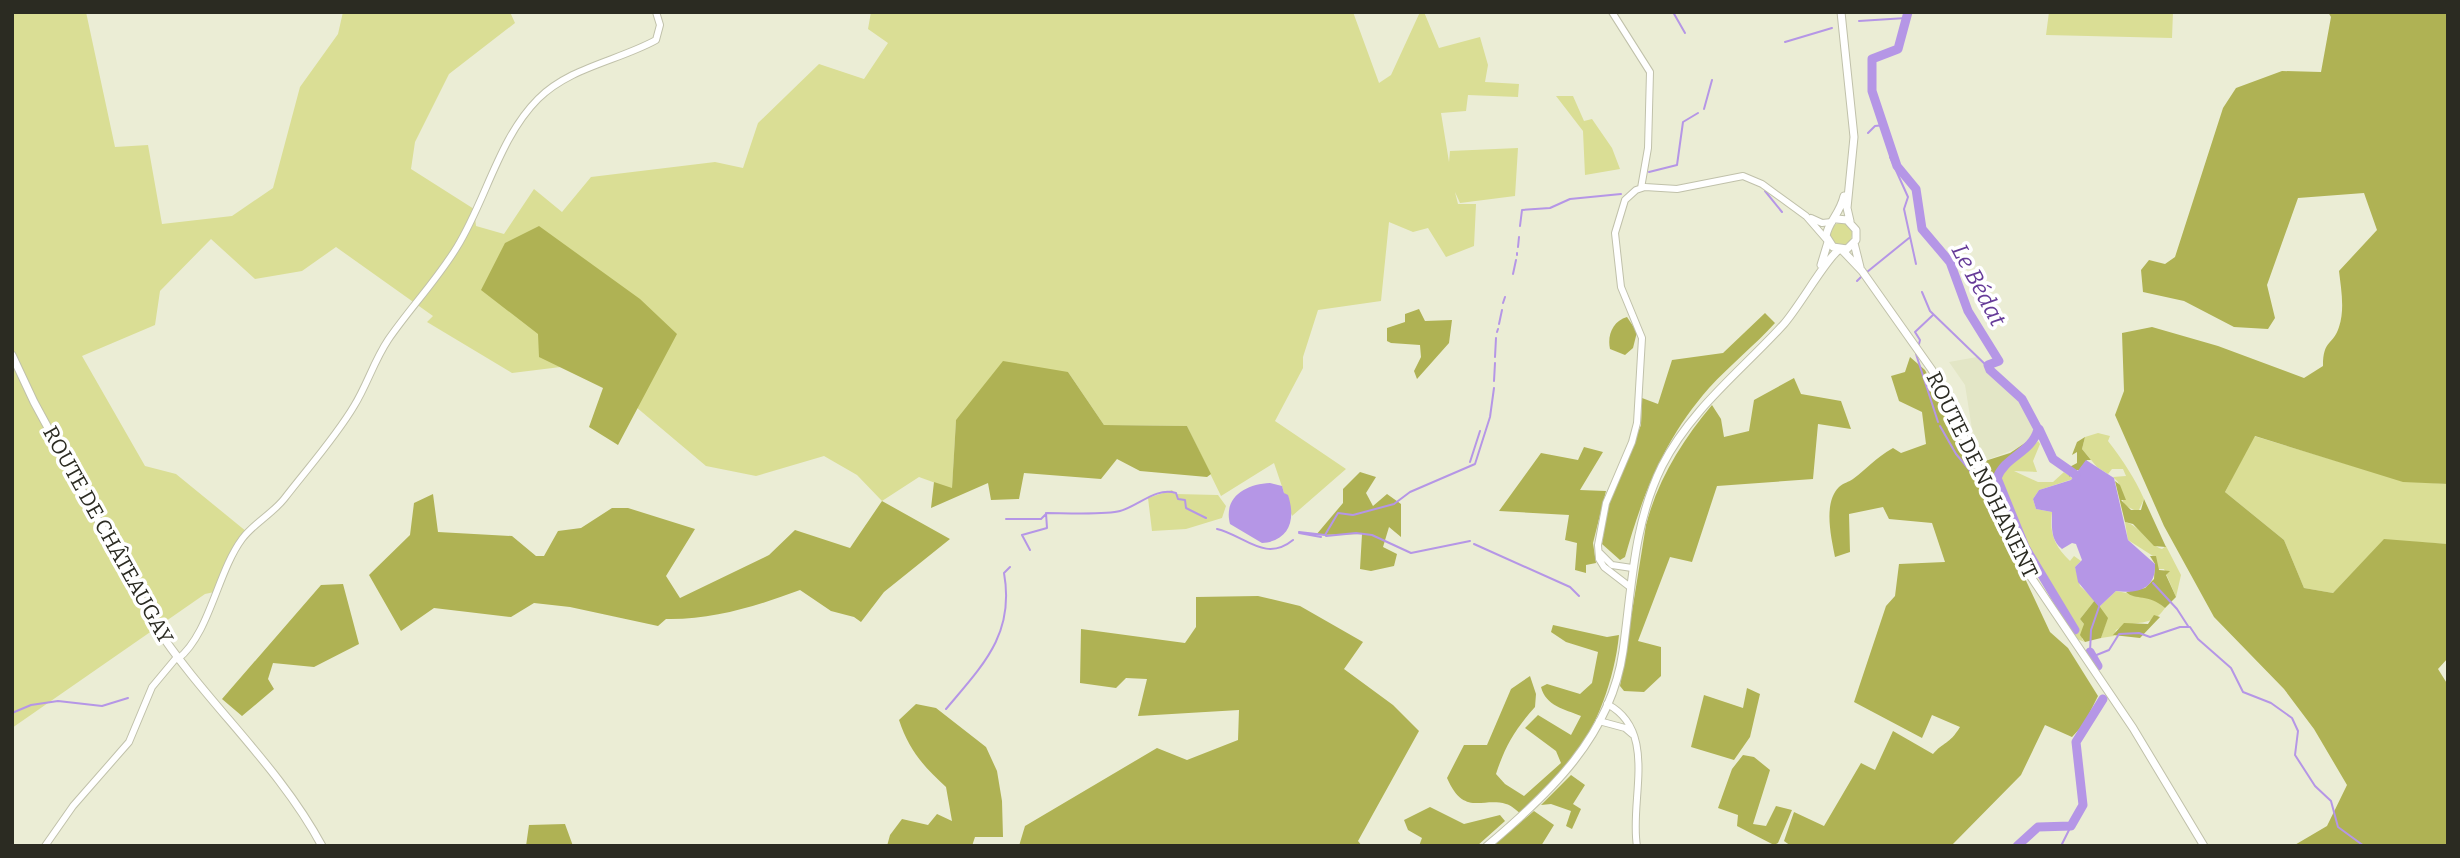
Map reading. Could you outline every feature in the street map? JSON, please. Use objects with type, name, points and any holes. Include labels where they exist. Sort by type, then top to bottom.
[{"type":"main road","points":[[1487,846],[1561,779],[1608,704],[1623,652],[1632,568],[1641,522],[1650,494],[1678,439],[1711,397],[1775,334],[1807,295],[1830,256],[1854,243],[1856,230],[1846,212],[1853,150],[1842,12]]},
{"type":"main road","points":[[1807,295],[1828,241],[1827,228],[1834,221],[1844,195],[1850,110]]},
{"type":"main road","points":[[1834,221],[1850,221]]},
{"type":"main road","points":[[1828,241],[1841,250]]},
{"type":"main road","name":"ROUTE DE NOHANENT","points":[[1854,243],[1862,271]]},
{"type":"main road","name":"ROUTE DE NOHANENT","points":[[1841,250],[1862,271],[1936,378],[2011,540],[2045,600],[2133,728],[2204,846]]},
{"type":"main road","name":"ROUTE DE CHÂTEAUGAY","points":[[12,355],[138,596],[177,658]]},
{"type":"main road","points":[[177,658],[282,785],[321,846]]},
{"type":"street","points":[[177,658],[187,650],[204,621],[219,583],[242,540],[281,503],[345,419],[383,349],[457,247],[483,201],[510,139],[534,104],[562,83],[603,61],[653,42],[659,34],[656,12]]},
{"type":"street","points":[[1612,12],[1650,72],[1648,148],[1641,188]]},
{"type":"street","points":[[1630,587],[1604,567],[1598,550],[1606,503],[1632,442],[1637,423],[1642,338],[1621,287],[1615,233],[1625,200],[1641,188],[1677,189],[1743,176],[1762,184],[1805,216],[1828,241]]},
{"type":"street","points":[[1805,216],[1822,223],[1834,221]]},
{"type":"street","points":[[1598,550],[1612,565],[1632,568]]},
{"type":"street","name":"ROUTE DE CHÂTEAUGAY","points":[[46,846],[73,806],[129,742],[152,687],[177,658]]},
{"type":"street","points":[[1608,704],[1623,716],[1635,738],[1638,753],[1637,846]]},
{"type":"street","points":[[1599,721],[1625,728],[1635,738]]},
{"type":"shaded area","points":[[2328,12],[2448,12],[2448,484],[2403,482],[2255,436],[2225,492],[2284,540],[2304,588],[2333,593],[2384,539],[2448,544],[2448,658],[2438,669],[2448,685],[2448,846],[2293,846],[2327,826],[2347,785],[2314,729],[2284,689],[2214,617],[2164,526],[2115,415],[2124,391],[2122,333],[2152,327],[2218,346],[2304,378],[2323,366],[2326,347],[2337,333],[2341,320],[2339,271],[2377,230],[2364,193],[2298,198],[2267,285],[2275,318],[2268,329],[2234,327],[2184,301],[2143,292],[2141,270],[2149,260],[2165,264],[2175,257],[2223,108],[2236,88],[2282,71],[2321,72],[2331,17]]},
{"type":"shaded area","points":[[539,226],[640,299],[677,334],[618,445],[589,427],[603,388],[539,357],[538,334],[481,290],[505,243]]},
{"type":"shaded area","points":[[1419,309],[1425,321],[1452,320],[1449,343],[1417,379],[1414,371],[1421,357],[1420,345],[1387,341],[1387,328],[1405,322],[1405,314]]},
{"type":"shaded area","points":[[1765,313],[1775,323],[1709,388],[1680,426],[1657,467],[1625,557],[1620,560],[1602,544],[1608,504],[1641,425],[1642,398],[1658,404],[1672,360],[1723,353]]},
{"type":"shaded area","points":[[1627,317],[1637,332],[1633,348],[1625,355],[1610,349],[1609,339],[1615,325]]},
{"type":"shaded area","points":[[1910,357],[1925,370],[2050,632],[2068,648],[2098,696],[2084,724],[2072,737],[2045,725],[2021,775],[1951,846],[1791,846],[1784,841],[1794,812],[1824,826],[1861,763],[1875,770],[1893,731],[1933,754],[1953,737],[1960,727],[1932,715],[1922,738],[1854,702],[1886,606],[1895,596],[1899,564],[1945,562],[1932,523],[1889,519],[1883,507],[1849,514],[1850,552],[1835,557],[1830,530],[1831,502],[1842,484],[1853,479],[1893,448],[1901,453],[1926,444],[1922,412],[1899,401],[1891,376],[1905,372]]},
{"type":"shaded area","points":[[1977,357],[2021,397],[2035,435],[2026,445],[1984,461],[1972,429],[1965,385],[1949,362]]},
{"type":"shaded area","points":[[1003,361],[1068,372],[1104,425],[1187,426],[1211,474],[1207,477],[1140,471],[1117,459],[1101,479],[1024,473],[1019,499],[991,500],[988,483],[931,508],[934,482],[952,488],[956,420]]},
{"type":"shaded area","points":[[1794,378],[1801,394],[1841,401],[1851,429],[1818,424],[1813,479],[1717,486],[1692,562],[1670,557],[1638,641],[1661,647],[1661,676],[1644,692],[1624,691],[1620,686],[1646,525],[1657,492],[1672,461],[1712,405],[1721,419],[1724,437],[1749,431],[1754,400]]},
{"type":"shaded area","points":[[2085,437],[2082,449],[2091,460],[2087,460],[2079,470],[2071,470],[2070,477],[2064,470],[2077,463],[2077,452],[2072,455],[2077,442]]},
{"type":"shaded area","points":[[2031,439],[2034,445],[2004,469],[1999,480],[2017,525],[2013,527],[1985,461],[2010,453]]},
{"type":"shaded area","points":[[1584,447],[1603,452],[1580,490],[1606,491],[1593,543],[1596,563],[1586,565],[1586,573],[1575,570],[1577,543],[1565,540],[1569,515],[1499,511],[1541,453],[1578,460]]},
{"type":"shaded area","points":[[2086,460],[2114,478],[2128,540],[2155,564],[2152,579],[2144,588],[2132,592],[2116,591],[2099,607],[2078,582],[2075,567],[2082,560],[2076,544],[2072,543],[2062,549],[2058,545],[2052,532],[2052,512],[2036,509],[2033,499],[2039,490],[2071,480]]},
{"type":"shaded area","points":[[1360,472],[1376,477],[1366,493],[1373,506],[1387,494],[1401,504],[1401,537],[1389,527],[1383,547],[1397,554],[1394,566],[1371,571],[1360,569],[1362,534],[1316,535],[1343,503],[1343,489]]},
{"type":"shaded area","points":[[2115,481],[2120,485],[2126,500],[2121,500],[2131,510],[2141,510],[2144,499],[2166,547],[2154,546],[2133,524],[2125,522]]},
{"type":"shaded area","points":[[1270,483],[1282,486],[1284,493],[1288,495],[1291,520],[1285,533],[1279,538],[1262,543],[1230,524],[1230,506],[1233,499],[1245,489]]},
{"type":"shaded area","points":[[433,494],[438,532],[512,536],[536,556],[544,556],[558,531],[581,528],[612,508],[628,508],[695,529],[666,576],[680,598],[769,555],[795,530],[850,548],[882,501],[950,539],[884,592],[861,622],[854,617],[831,611],[800,590],[734,611],[701,617],[666,619],[658,626],[570,607],[534,603],[511,617],[434,608],[401,631],[369,575],[410,535],[414,503]]},
{"type":"shaded area","points":[[2020,529],[2026,545],[2076,624],[2073,632],[2018,539],[2016,534]]},
{"type":"shaded area","points":[[2150,556],[2156,556],[2159,570],[2170,571],[2166,575],[2176,597],[2165,608],[2153,600],[2126,592],[2145,588],[2154,579],[2155,564]]},
{"type":"shaded area","points":[[343,584],[359,644],[314,667],[273,663],[268,679],[274,689],[242,716],[222,699],[321,585]]},
{"type":"shaded area","points":[[1258,596],[1300,606],[1363,642],[1344,669],[1393,705],[1419,731],[1358,841],[1362,846],[1019,846],[1025,826],[1157,748],[1187,760],[1238,740],[1239,710],[1138,716],[1147,679],[1126,678],[1116,688],[1080,683],[1081,629],[1185,643],[1196,627],[1196,597]]},
{"type":"shaded area","points":[[2095,600],[2108,618],[2101,638],[2085,642],[2080,635],[2084,624],[2080,619]]},
{"type":"shaded area","points":[[2154,615],[2160,617],[2140,638],[2113,635],[2124,623],[2148,624]]},
{"type":"shaded area","points":[[1553,625],[1607,637],[1619,635],[1607,691],[1592,727],[1561,776],[1521,814],[1506,804],[1497,802],[1467,802],[1453,790],[1447,778],[1464,745],[1487,745],[1511,689],[1530,676],[1536,694],[1535,707],[1512,738],[1496,774],[1505,784],[1524,796],[1561,763],[1556,751],[1525,728],[1538,715],[1571,735],[1581,716],[1551,703],[1541,687],[1547,684],[1580,694],[1592,683],[1598,652],[1566,642],[1551,632]]},
{"type":"shaded area","points":[[1747,688],[1760,694],[1750,737],[1734,760],[1691,747],[1704,695],[1743,708]]},
{"type":"shaded area","points":[[916,704],[936,708],[986,747],[997,771],[1002,801],[1003,837],[975,837],[972,846],[887,846],[890,835],[902,819],[928,825],[937,814],[952,821],[946,787],[918,757],[899,720]]},
{"type":"shaded area","points":[[1743,755],[1754,757],[1770,770],[1753,824],[1766,826],[1776,806],[1792,810],[1778,843],[1774,845],[1737,826],[1738,815],[1718,808],[1732,769]]},
{"type":"shaded area","points":[[1571,775],[1585,785],[1573,804],[1581,809],[1572,829],[1566,826],[1571,811],[1551,804],[1541,805]]},
{"type":"shaded area","points":[[1430,807],[1464,824],[1500,815],[1505,821],[1477,846],[1419,846],[1422,838],[1408,830],[1404,820]]},
{"type":"shaded area","points":[[1534,811],[1554,825],[1541,846],[1493,846]]},
{"type":"shaded area","points":[[565,824],[573,846],[526,846],[529,825]]},
{"type":"green space","points":[[12,12],[86,12],[115,147],[148,145],[162,224],[232,216],[273,188],[300,87],[338,34],[343,12],[510,12],[515,23],[449,74],[415,142],[411,169],[474,209],[476,226],[504,234],[534,189],[562,212],[591,177],[715,162],[743,168],[758,123],[819,64],[864,79],[888,43],[868,29],[871,12],[1353,12],[1379,83],[1391,75],[1420,12],[1424,12],[1439,48],[1480,37],[1488,65],[1485,82],[1519,84],[1518,97],[1468,95],[1466,111],[1441,113],[1449,162],[1450,151],[1518,148],[1515,196],[1460,203],[1455,192],[1458,204],[1476,204],[1474,246],[1446,257],[1428,228],[1413,232],[1389,222],[1381,301],[1318,310],[1303,357],[1303,368],[1275,421],[1346,469],[1292,516],[1274,463],[1221,496],[1187,426],[1104,425],[1068,372],[956,420],[952,489],[919,477],[882,501],[857,475],[824,456],[756,476],[706,466],[585,364],[512,373],[427,322],[433,316],[336,247],[302,271],[255,279],[211,239],[160,291],[155,325],[82,356],[145,466],[176,474],[247,532],[219,591],[205,594],[12,728]]},
{"type":"green space","points":[[2049,12],[2173,12],[2172,38],[2046,35]]},
{"type":"green space","points":[[1556,96],[1573,96],[1584,121],[1592,119],[1612,148],[1620,169],[1585,175],[1583,131]]},
{"type":"green space","points":[[1837,223],[1845,223],[1852,230],[1852,238],[1845,245],[1837,245],[1830,238],[1830,230]]},
{"type":"green space","points":[[2098,433],[2110,436],[2108,441],[2140,491],[2144,499],[2138,512],[2124,505],[2118,482],[2113,477],[2126,476],[2123,469],[2112,469],[2108,474],[2097,467],[2082,449],[2085,437]]},
{"type":"green space","points":[[2254,436],[2403,481],[2448,484],[2448,544],[2384,540],[2333,593],[2304,588],[2284,540],[2225,492]]},
{"type":"green space","points":[[2038,441],[2040,444],[2033,461],[2037,472],[2014,471],[2038,482],[2053,482],[2064,472],[2073,479],[2039,490],[2033,499],[2036,509],[2052,512],[2052,532],[2060,550],[2070,561],[2074,556],[2081,561],[2075,567],[2080,586],[2095,600],[2080,619],[2084,624],[2082,639],[2085,642],[2077,639],[2073,633],[2076,624],[2026,545],[1999,480],[2010,464]]},
{"type":"green space","points":[[1172,490],[1175,494],[1218,495],[1226,506],[1222,518],[1186,529],[1152,531],[1148,498]]},
{"type":"green space","points":[[2125,522],[2135,527],[2157,547],[2162,549],[2166,546],[2181,575],[2176,597],[2164,569],[2158,569],[2153,556],[2128,540]]},
{"type":"green space","points":[[2116,591],[2152,598],[2165,608],[2154,619],[2123,626],[2116,630],[2114,636],[2101,638],[2106,622],[2099,607]]},
{"type":"waterway","points":[[1673,12],[1685,33]]},
{"type":"waterway","name":"Le Bédat","points":[[1908,12],[1898,49],[1872,59],[1872,91],[1897,166],[1916,189],[1922,229],[1950,262],[1968,311],[1999,361],[1988,365],[1990,370],[2022,399],[2038,429],[2030,444],[2006,464],[1997,478],[2025,547],[2075,630]]},
{"type":"waterway","points":[[1859,21],[1906,18]]},
{"type":"waterway","points":[[1785,42],[1832,28]]},
{"type":"waterway","points":[[1704,109],[1712,80]]},
{"type":"waterway","points":[[1649,172],[1677,165],[1683,122],[1698,113]]},
{"type":"waterway","points":[[1868,133],[1875,126],[1884,125]]},
{"type":"waterway","points":[[1890,157],[1908,197],[1904,209],[1916,264]]},
{"type":"waterway","points":[[1765,191],[1782,212]]},
{"type":"waterway","points":[[1520,226],[1522,210],[1550,208],[1570,199],[1621,194]]},
{"type":"waterway","points":[[1518,247],[1519,237]]},
{"type":"waterway","points":[[1867,272],[1909,238]]},
{"type":"waterway","points":[[1513,274],[1516,260]]},
{"type":"waterway","points":[[1857,281],[1861,277]]},
{"type":"waterway","points":[[1922,292],[1930,311],[1990,369]]},
{"type":"waterway","points":[[1503,303],[1505,297]]},
{"type":"waterway","points":[[1499,324],[1502,310]]},
{"type":"waterway","points":[[1919,344],[1920,340],[1915,332],[1933,315]]},
{"type":"waterway","points":[[1495,357],[1496,338]]},
{"type":"waterway","points":[[1916,354],[1938,422]]},
{"type":"waterway","points":[[1494,381],[1495,363]]},
{"type":"waterway","points":[[1299,532],[1325,535],[1338,513],[1353,515],[1394,504],[1410,492],[1475,464],[1490,417],[1494,388]]},
{"type":"waterway","points":[[1940,426],[1956,454],[1973,474]]},
{"type":"waterway","points":[[2039,429],[2053,459],[2076,475]]},
{"type":"waterway","points":[[1470,462],[1480,431]]},
{"type":"waterway","points":[[1006,519],[1041,519],[1047,513],[1114,512],[1168,492],[1176,493],[1178,499],[1185,500],[1186,508],[1206,518]]},
{"type":"waterway","points":[[1030,550],[1022,535],[1047,528],[1046,513]]},
{"type":"waterway","points":[[1217,529],[1264,548],[1273,549],[1293,540]]},
{"type":"waterway","points":[[1299,533],[1321,537]]},
{"type":"waterway","points":[[1326,536],[1356,533],[1372,535],[1411,553],[1470,541]]},
{"type":"waterway","points":[[1474,544],[1570,587],[1579,596]]},
{"type":"waterway","points":[[946,709],[984,663],[993,647],[1005,614],[1004,573],[1010,567]]},
{"type":"waterway","points":[[2153,583],[2177,609],[2188,626]]},
{"type":"waterway","points":[[2090,652],[2091,630],[2099,607]]},
{"type":"waterway","points":[[2094,656],[2109,650],[2119,634],[2139,633],[2150,637],[2180,627],[2190,627],[2198,639],[2231,668],[2243,692],[2271,703],[2292,718],[2298,731],[2295,755],[2315,786],[2331,801],[2338,827],[2364,846]]},
{"type":"waterway","name":"Le Bédat","points":[[2090,652],[2098,666]]},
{"type":"waterway","points":[[12,713],[31,705],[58,701],[102,706],[128,698]]},
{"type":"waterway","name":"Le Bédat","points":[[2017,846],[2038,827],[2071,826],[2083,805],[2076,742],[2103,699]]},
{"type":"waterway","name":"Le Bédat","points":[[2061,846],[2071,826]]}]
